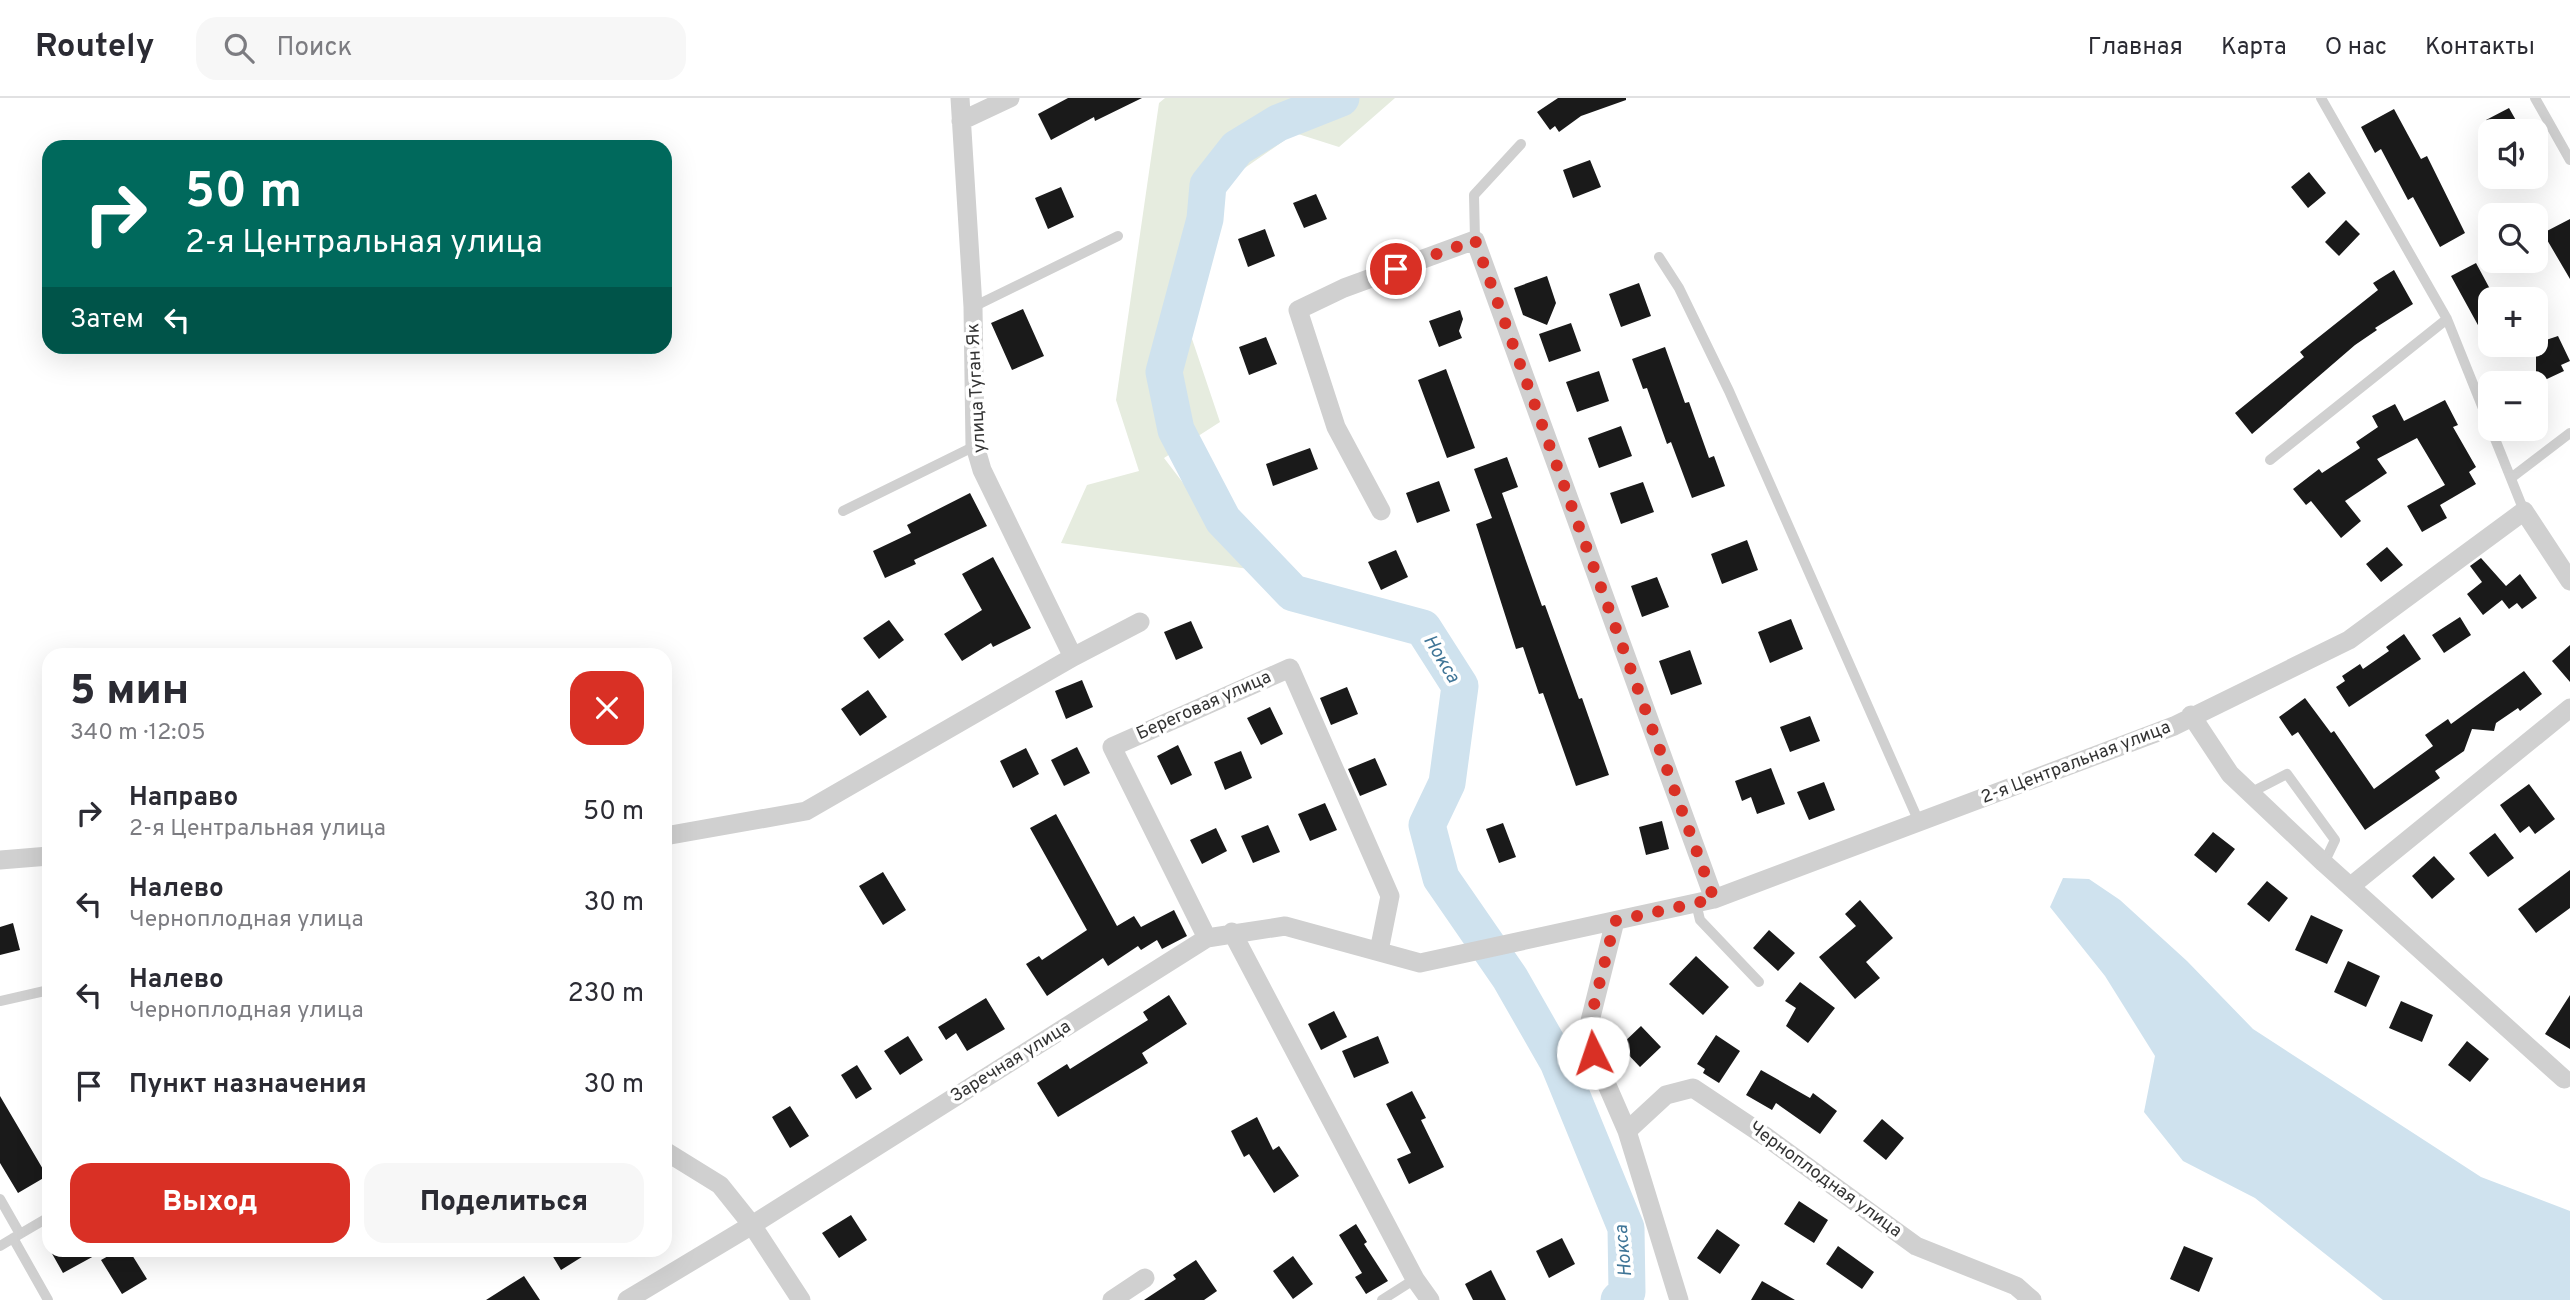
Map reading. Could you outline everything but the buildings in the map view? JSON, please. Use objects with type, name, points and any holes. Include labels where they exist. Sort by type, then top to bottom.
[{"type":"street","name":"улица Туган Як","points":[[960,98],[973,307],[975,446],[982,470],[1073,657]]},
{"type":"street","points":[[961,121],[1010,98]]},
{"type":"street","points":[[1381,511],[1336,427],[1298,310],[1344,288],[1475,240],[1705,901]]},
{"type":"street","points":[[2524,511],[2570,582]]},
{"type":"street","name":"2-я Центральная улица","points":[[1420,962],[1588,929],[1705,901],[2174,726],[2191,715],[2349,640],[2524,511]]},
{"type":"street","points":[[672,835],[806,811],[1073,657],[1140,622]]},
{"type":"street","name":"Береговая улица","points":[[1207,938],[1112,747],[1290,668],[1390,896],[1379,951]]},
{"type":"street","points":[[2351,886],[2570,708]]},
{"type":"street","points":[[2191,715],[2230,774],[2324,863],[2564,1079]]},
{"type":"street","points":[[0,860],[42,857]]},
{"type":"street","points":[[1615,921],[1590,1021],[1593,1053],[1627,1131],[1679,1300]]},
{"type":"street","name":"Заречная улица","points":[[627,1300],[752,1225],[1207,938],[1231,932],[1285,926],[1420,962]]},
{"type":"street","points":[[1231,932],[1415,1279],[1430,1300]]},
{"type":"street","name":"Черноплодная улица","points":[[1627,1131],[1666,1095],[1693,1088],[1916,1246],[2016,1286],[2032,1300]]},
{"type":"street","points":[[672,1155],[720,1185],[752,1225],[801,1300]]},
{"type":"street","points":[[1112,1300],[1145,1278]]},
{"type":"lane","points":[[2321,98],[2447,319],[2478,396]]},
{"type":"lane","points":[[2535,98],[2570,160]]},
{"type":"lane","points":[[1475,240],[1474,195],[1521,144]]},
{"type":"lane","points":[[973,307],[1118,236]]},
{"type":"lane","points":[[1658,257],[1679,288],[1729,391],[1920,823]]},
{"type":"lane","points":[[2270,460],[2447,319]]},
{"type":"lane","points":[[2511,478],[2570,433]]},
{"type":"lane","points":[[2496,441],[2524,511]]},
{"type":"lane","points":[[843,511],[975,446]]},
{"type":"lane","points":[[2250,793],[2287,774],[2335,840],[2324,863]]},
{"type":"lane","points":[[1705,901],[1700,920],[1759,982]]},
{"type":"lane","points":[[0,1001],[42,992]]},
{"type":"lane","points":[[0,1199],[48,1300]]},
{"type":"lane","points":[[0,1246],[42,1221]]},
{"type":"lane","points":[[1382,1300],[1415,1279]]},
{"type":"shaded area","points":[[1165,98],[1395,98],[1339,147],[1295,133],[1229,179],[1186,321],[1220,422],[1164,458],[1249,569],[1061,543],[1087,485],[1139,471],[1116,400],[1159,103]]},
{"type":"water","points":[[2063,878],[2089,879],[2120,900],[2187,961],[2253,1029],[2481,1177],[2570,1211],[2570,1300],[2383,1300],[2255,1198],[2183,1161],[2144,1112],[2155,1056],[2105,976],[2050,907]]},
{"type":"waterway","name":"Нокса","points":[[1341,98],[1278,123],[1237,148],[1208,185],[1205,219],[1164,372],[1176,430],[1223,520],[1293,593],[1423,628],[1460,686],[1447,783],[1427,825],[1441,878],[1510,978],[1558,1062],[1626,1228],[1627,1292],[1619,1300]]},
{"type":"route","points":[[1396,269],[1475,240],[1714,899],[1615,921],[1590,1021],[1593,1053]]}]
